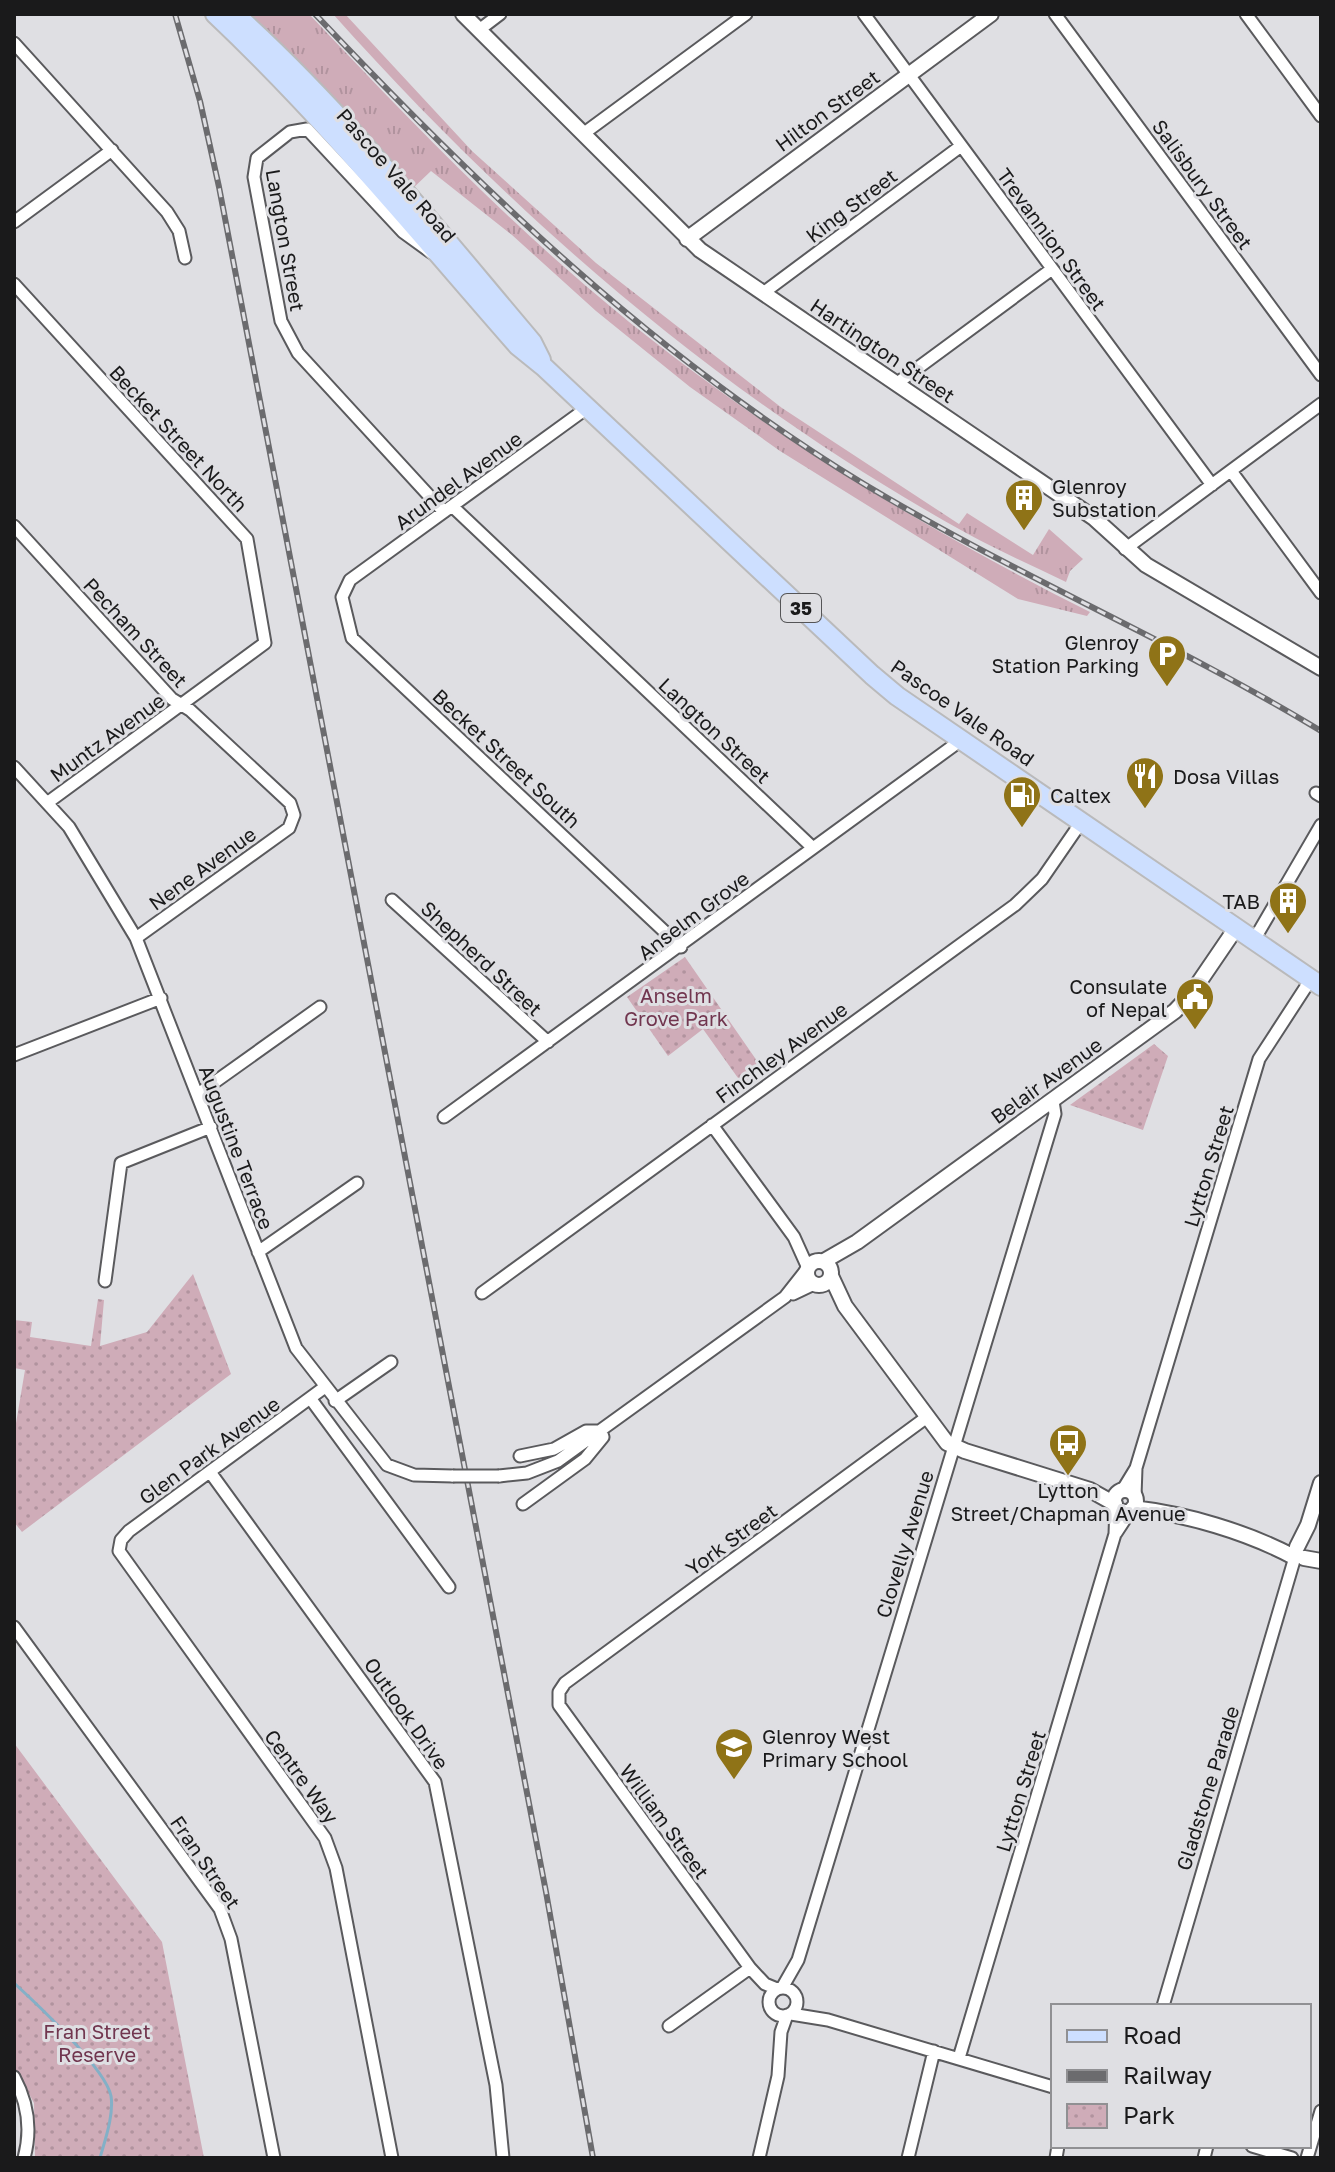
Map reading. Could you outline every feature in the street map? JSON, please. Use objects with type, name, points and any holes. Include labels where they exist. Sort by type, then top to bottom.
[{"type":"main road","name":"Pascoe Vale Road","points":[[215,14],[282,78],[518,346],[872,675],[897,696],[1316,982]]},
{"type":"main road","name":"Pascoe Vale Road","points":[[235,14],[311,87],[363,144],[532,342],[544,367]]},
{"type":"street","name":"Hartington Street","points":[[463,14],[687,239],[1094,518],[1125,549],[1163,575],[1321,668]]},
{"type":"street","points":[[479,30],[500,14]]},
{"type":"street","points":[[583,134],[746,14]]},
{"type":"street","name":"Trevannion Street","points":[[864,14],[1212,485]]},
{"type":"street","name":"Hilton Street","points":[[687,239],[991,14]]},
{"type":"street","name":"Salisbury Street","points":[[1055,14],[1321,375]]},
{"type":"street","points":[[1246,14],[1321,116]]},
{"type":"street","points":[[14,43],[174,222],[185,258]]},
{"type":"street","name":"Langton Street","points":[[439,256],[403,232],[312,133],[295,129],[257,158],[254,177],[281,321],[298,353],[448,509],[813,848]]},
{"type":"street","name":"King Street","points":[[763,293],[961,146]]},
{"type":"street","points":[[14,222],[112,150]]},
{"type":"street","points":[[896,384],[1052,269]]},
{"type":"street","name":"Becket Street North","points":[[14,284],[247,539],[265,643]]},
{"type":"street","points":[[1125,549],[1321,404]]},
{"type":"street","name":"Arundel Avenue","points":[[350,580],[587,408]]},
{"type":"street","points":[[1231,471],[1321,593]]},
{"type":"street","name":"Pecham Street","points":[[14,526],[172,699],[290,803],[294,815],[289,828]]},
{"type":"street","name":"Becket Street South","points":[[350,580],[342,597],[352,638],[681,947]]},
{"type":"street","name":"Muntz Avenue","points":[[47,803],[265,643]]},
{"type":"street","name":"Anselm Grove","points":[[444,1117],[681,947],[949,748],[959,737]]},
{"type":"street","name":"Augustine Terrace","points":[[14,767],[69,827],[136,938],[291,1338],[335,1401],[387,1465],[414,1475],[499,1476],[549,1467],[601,1431]]},
{"type":"street","name":"Finchley Avenue","points":[[482,1293],[1015,905],[1042,879],[1082,821]]},
{"type":"street","points":[[1254,940],[1321,825]]},
{"type":"street","name":"Nene Avenue","points":[[136,938],[289,828]]},
{"type":"street","name":"Shepherd Street","points":[[392,900],[548,1042]]},
{"type":"street","name":"Belair Avenue","points":[[824,1273],[857,1242],[1183,1003],[1236,928]]},
{"type":"street","name":"Lytton Street","points":[[959,2058],[1259,1059],[1316,982]]},
{"type":"street","points":[[14,1055],[161,998]]},
{"type":"street","points":[[198,1094],[320,1007]]},
{"type":"street","name":"Clovelly Avenue","points":[[796,1997],[798,1960],[1055,1114],[1053,1101]]},
{"type":"street","points":[[1033,1115],[1044,1130],[1046,1139]]},
{"type":"street","points":[[712,1125],[824,1273],[927,1417],[953,1446],[1321,1560]]},
{"type":"street","points":[[105,1281],[121,1163],[211,1127]]},
{"type":"street","points":[[258,1252],[357,1183]]},
{"type":"street","points":[[794,1237],[808,1268],[809,1279],[824,1273]]},
{"type":"street","points":[[785,1297],[808,1268]]},
{"type":"street","points":[[520,1456],[554,1449],[586,1431],[601,1431],[785,1297],[824,1273]]},
{"type":"street","points":[[335,1401],[391,1362]]},
{"type":"street","name":"Glen Park Avenue","points":[[119,1545],[129,1531],[325,1387]]},
{"type":"street","points":[[310,1398],[449,1587]]},
{"type":"street","name":"York Street","points":[[559,1692],[565,1683],[927,1417]]},
{"type":"street","points":[[523,1504],[598,1448],[603,1441],[601,1431]]},
{"type":"street","name":"Outlook Drive","points":[[210,1472],[435,1782],[496,2085],[503,2158]]},
{"type":"street","name":"Gladstone Parade","points":[[1164,2004],[1321,1483]]},
{"type":"street","name":"Centre Way","points":[[119,1545],[125,1564],[329,1846],[336,1868],[392,2158]]},
{"type":"street","name":"Fran Street","points":[[14,1627],[220,1909],[231,1939],[274,2158]]},
{"type":"street","name":"William Street","points":[[559,1692],[559,1705],[750,1968],[765,1984],[779,1988]]},
{"type":"street","name":"Clovelly Avenue","points":[[779,1988],[798,1960]]},
{"type":"street","points":[[669,2026],[750,1968]]},
{"type":"street","name":"William Street","points":[[750,1968],[770,2006],[779,2051]]},
{"type":"street","points":[[828,2020],[779,1988],[770,1995],[770,2006],[777,2015],[828,2020],[1051,2086]]},
{"type":"street","points":[[759,2158],[778,2076],[779,2051],[796,1997]]},
{"type":"street","points":[[908,2158],[934,2051]]},
{"type":"street","points":[[14,2077],[27,2106],[28,2143],[24,2158]]},
{"type":"street","points":[[1311,2145],[1321,2111]]},
{"type":"street","points":[[1259,2148],[1292,2158]]},
{"type":"green space","points":[[245,14],[309,14],[479,188],[550,254],[704,380],[892,504],[1090,612],[1087,616],[1018,599],[780,451],[690,387],[596,311],[512,235],[431,171],[410,191]]},
{"type":"green space","points":[[333,14],[345,14],[472,151],[596,263],[782,408],[959,524],[967,513],[1033,555],[1049,529],[1083,559],[1070,571],[1066,582],[968,534],[878,482],[709,365],[628,301],[551,234],[403,90]]},
{"type":"green space","name":"Anselm Grove Park","points":[[685,957],[764,1071],[743,1085],[703,1029],[668,1056],[627,997]]},
{"type":"green space","points":[[1154,1044],[1168,1056],[1143,1130],[1070,1105]]},
{"type":"green space","points":[[193,1274],[231,1374],[22,1532],[14,1522],[14,1435],[25,1370],[14,1368],[14,1320],[32,1322],[30,1337],[91,1346],[98,1299],[104,1300],[100,1346],[147,1332]]},
{"type":"green space","name":"Fran Street Reserve","points":[[14,1743],[162,1942],[204,2158],[35,2158],[34,2103],[14,2066]]},
{"type":"waterway","points":[[14,1983],[69,2037],[106,2084],[111,2096],[111,2111],[100,2158]]},
{"type":"railway","points":[[175,14],[200,101],[219,187],[546,1892],[593,2158]]},
{"type":"railway","points":[[315,14],[442,144],[574,268],[642,326],[787,435],[920,517],[1208,667],[1321,731]]},
{"type":"place","name":"Glenroy Substation","points":[[1024,532]]},
{"type":"place","name":"Glenroy Station Parking","points":[[1167,688]]},
{"type":"place","name":"Dosa Villas","points":[[1145,810]]},
{"type":"place","name":"Caltex","points":[[1022,829]]},
{"type":"place","name":"TAB","points":[[1288,935]]},
{"type":"place","name":"Consulate of Nepal","points":[[1195,1031]]},
{"type":"place","name":"Lytton Street/Chapman Avenue","points":[[1068,1477]]},
{"type":"place","name":"Glenroy West Primary School","points":[[734,1781]]}]
